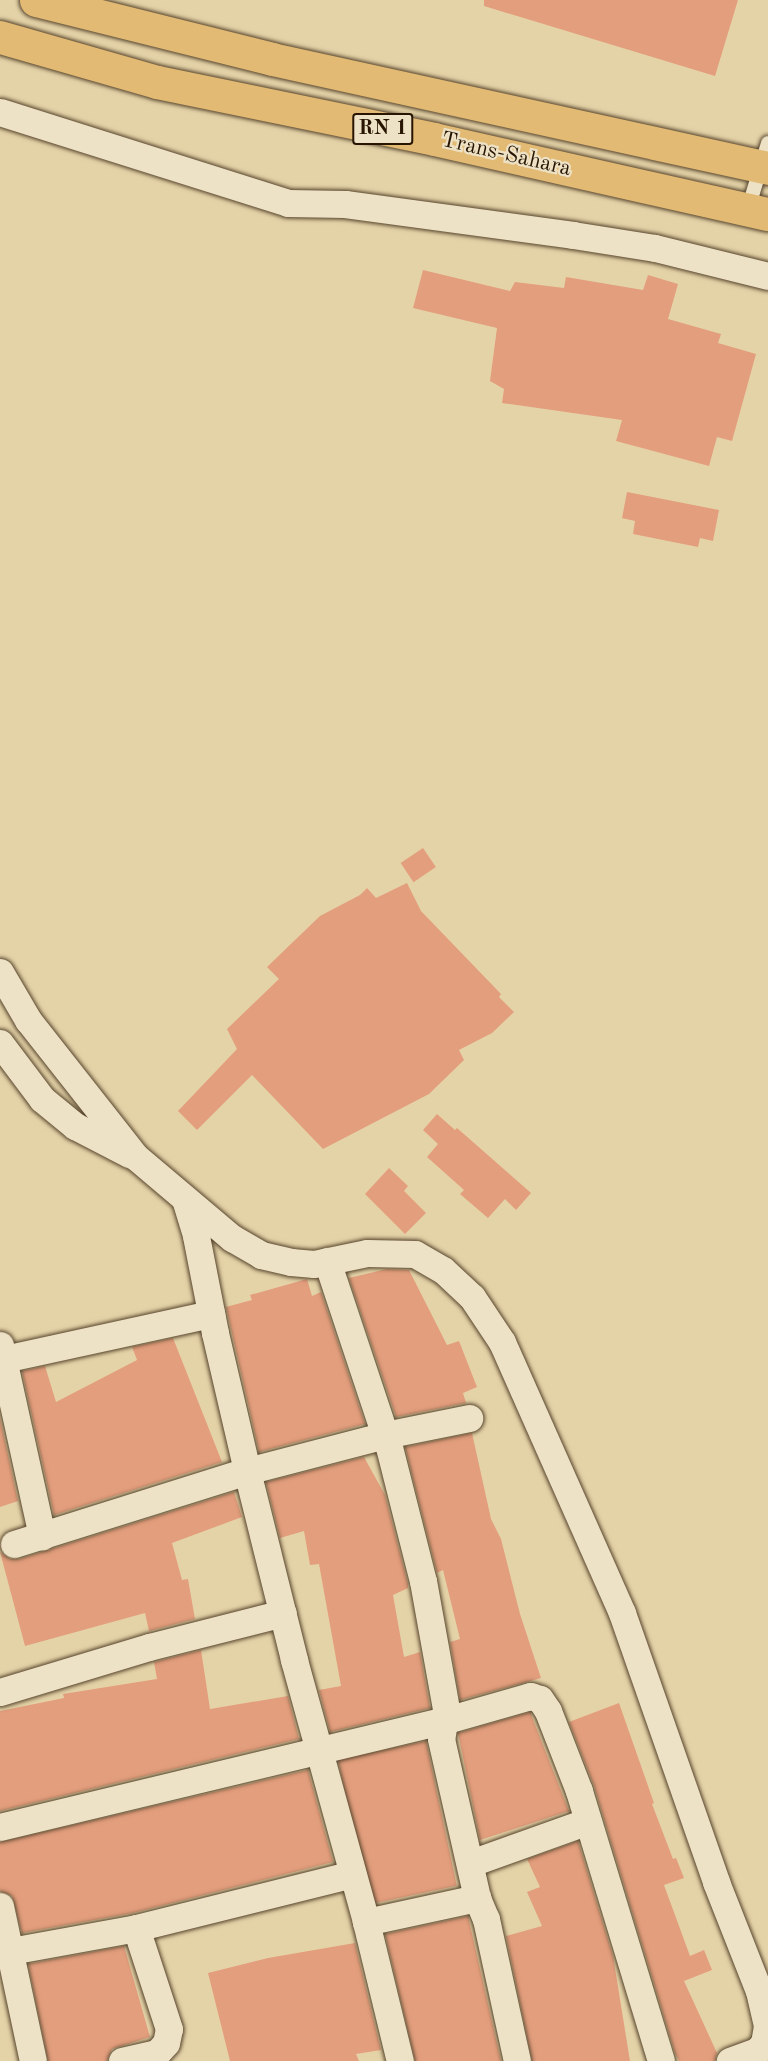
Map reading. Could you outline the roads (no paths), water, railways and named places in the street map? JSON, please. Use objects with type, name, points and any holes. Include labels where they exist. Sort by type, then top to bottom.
[{"type":"highway","name":"Trans-Sahara","points":[[36,0],[284,62],[766,159]]},
{"type":"highway","name":"Trans-Sahara","points":[[0,37],[157,82],[434,139],[758,212]]},
{"type":"street","points":[[0,112],[288,203],[345,204],[573,235],[655,248],[768,276]]},
{"type":"street","points":[[0,972],[28,1020],[136,1157],[232,1238],[261,1255],[291,1262],[314,1264],[367,1253],[415,1254],[443,1270],[472,1297],[502,1342],[622,1613],[716,1882],[759,1991],[767,2026],[764,2043],[757,2051],[730,2061]]},
{"type":"street","points":[[0,1043],[42,1100],[75,1126],[136,1157]]},
{"type":"street","points":[[184,1198],[196,1236],[211,1314],[247,1471],[318,1749],[366,1922],[400,2061]]},
{"type":"street","points":[[327,1261],[385,1435],[423,1581],[446,1709],[441,1739],[471,1863],[477,1898],[486,1919],[517,2061]]},
{"type":"street","points":[[42,1536],[2,1352],[211,1314]]},
{"type":"street","points":[[14,1544],[247,1471],[385,1435],[469,1418]]},
{"type":"street","points":[[0,1692],[149,1647],[283,1613]]},
{"type":"street","points":[[0,1827],[318,1749],[443,1721],[530,1696],[540,1699],[548,1711],[588,1821],[662,2061]]},
{"type":"street","points":[[471,1863],[588,1821]]},
{"type":"street","points":[[9,1952],[136,1928],[352,1874]]},
{"type":"street","points":[[366,1922],[477,1898]]},
{"type":"street","points":[[0,1906],[33,2061]]},
{"type":"street","points":[[122,2061],[157,2053],[166,2043],[169,2029],[136,1928]]},
{"type":"lane","points":[[758,212],[766,159]]}]
